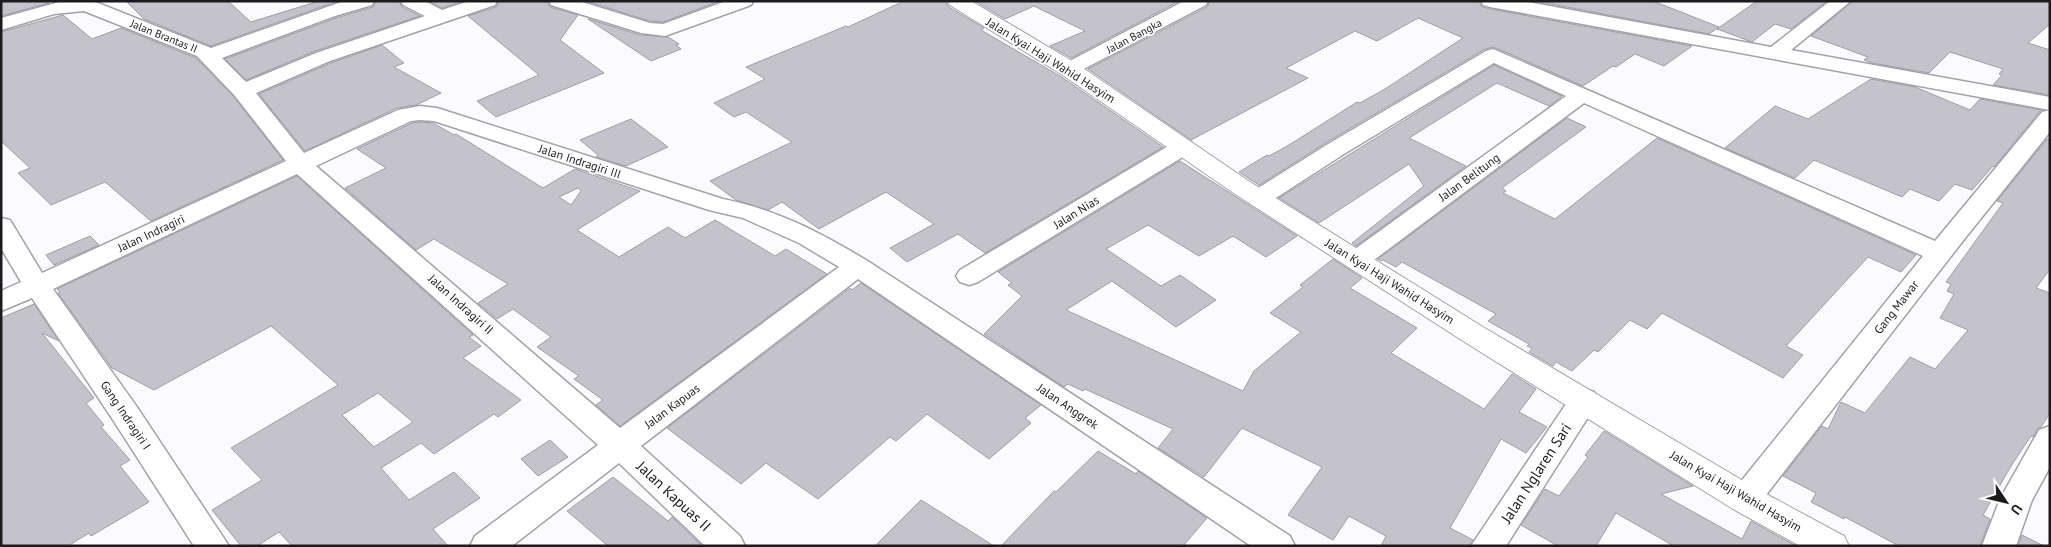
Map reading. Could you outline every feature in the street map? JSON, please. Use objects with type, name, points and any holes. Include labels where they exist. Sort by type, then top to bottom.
[{"type":"main road","name":"Jalan Kyai Haji Wahid Hasyim","points":[[957,1],[1069,69],[1259,198],[1473,334],[1746,499],[1832,546]]},
{"type":"street","points":[[208,56],[328,12],[365,1]]},
{"type":"street","points":[[410,1],[441,17]]},
{"type":"street","points":[[242,90],[324,57],[488,1]]},
{"type":"street","points":[[558,1],[648,29],[665,30],[744,1]]},
{"type":"street","name":"Jalan Bangka","points":[[1069,69],[1199,1]]},
{"type":"street","points":[[1490,1],[2050,104]]},
{"type":"street","points":[[1774,54],[1842,1]]},
{"type":"street","name":"Jalan Brantas II","points":[[1,24],[48,9],[68,5],[86,5],[204,52],[242,90],[300,164]]},
{"type":"street","points":[[1259,198],[1336,149],[1493,55],[1939,253]]},
{"type":"street","name":"Jalan Belitung","points":[[1357,260],[1581,95]]},
{"type":"street","name":"Jalan Indragiri III","points":[[300,164],[406,115],[420,112],[437,115],[718,205],[750,212],[808,237],[857,266]]},
{"type":"street","name":"Gang Mawar","points":[[1746,499],[1939,253],[2050,117]]},
{"type":"street","name":"Jalan Nias","points":[[969,276],[1184,147]]},
{"type":"street","name":"Jalan Indragiri","points":[[1,302],[300,164]]},
{"type":"street","name":"Jalan Indragiri II","points":[[300,164],[620,446]]},
{"type":"street","name":"Gang Indragiri I","points":[[1,226],[37,286],[126,415],[212,546]]},
{"type":"street","name":"Jalan Kapuas","points":[[487,546],[857,266]]},
{"type":"street","name":"Jalan Anggrek","points":[[857,266],[1278,546]]},
{"type":"street","name":"Jalan Nglaren Sari","points":[[1488,546],[1584,400]]},
{"type":"street","points":[[1999,546],[2016,499],[2050,438]]},
{"type":"street","name":"Jalan Kapuas II","points":[[620,446],[728,546]]},
{"type":"building","points":[[1,1],[47,1],[49,3],[1,16]]},
{"type":"building","points":[[126,1],[228,1],[251,22],[319,1],[338,1],[211,46],[144,19]]},
{"type":"building","points":[[376,1],[399,1],[402,7],[420,16],[315,51],[246,80],[225,59],[336,18],[373,7]]},
{"type":"building","points":[[429,1],[462,1],[442,8]]},
{"type":"building","points":[[499,1],[547,1],[550,7],[578,15],[560,40],[604,73],[496,117],[477,101],[539,75],[468,16],[496,7]]},
{"type":"building","points":[[586,1],[720,1],[663,22],[650,21]]},
{"type":"building","points":[[904,1],[945,1],[949,7],[984,28],[981,30],[1060,76],[1163,147],[985,253],[958,234],[907,262],[890,248],[934,224],[886,192],[819,229],[782,202],[768,210],[736,200],[710,181],[792,142],[746,112],[734,117],[714,103],[765,79],[746,67],[846,26],[848,27]]},
{"type":"building","points":[[975,1],[1179,1],[1071,58],[1050,46],[1085,31],[1034,6],[1005,19]]},
{"type":"building","points":[[1210,1],[1479,1],[1482,7],[1490,9],[1692,46],[1664,66],[1635,54],[1583,86],[1494,47],[1485,49],[1327,142],[1259,185],[1239,172],[1267,155],[1269,156],[1289,145],[1357,102],[1360,103],[1385,89],[1463,38],[1418,18],[1377,41],[1355,31],[1286,68],[1308,78],[1191,140],[1088,69],[1207,7]]},
{"type":"building","points":[[1535,1],[1653,1],[1719,27],[1709,34]]},
{"type":"building","points":[[1757,1],[1827,1],[1791,29],[1775,24],[1752,42],[1717,29]]},
{"type":"building","points":[[1853,1],[2050,1],[2050,24],[2028,43],[2050,50],[2050,95],[1993,85],[2002,75],[1999,74],[2003,69],[1950,52],[1929,73],[1872,63],[1864,60],[1868,57],[1811,36]]},
{"type":"building","points":[[63,15],[92,39],[121,28],[196,58],[234,97],[283,160],[151,221],[105,182],[51,205],[18,173],[30,168],[1,141],[1,32]]},
{"type":"building","points":[[588,19],[640,35],[668,37],[679,44],[676,45],[681,49],[651,61]]},
{"type":"building","points":[[382,45],[404,63],[394,67],[441,93],[416,105],[397,108],[305,151],[259,94],[331,63]]},
{"type":"building","points":[[1494,65],[1562,96],[1549,106],[1497,83],[1409,138],[1466,166],[1356,246],[1352,243],[1424,186],[1409,164],[1319,223],[1279,198]]},
{"type":"building","points":[[1871,79],[1915,87],[1970,110],[1980,99],[2041,110],[1994,167],[1972,190],[1955,184],[1939,201],[1910,189],[1902,197],[1814,160],[1795,178],[1725,148],[1775,106],[1808,119]]},
{"type":"building","points":[[1567,118],[1586,127],[1502,188],[1506,191],[1503,193],[1555,219],[1657,138],[1916,255],[1901,272],[1868,257],[1786,346],[1803,355],[1783,378],[1662,313],[1647,329],[1630,320],[1598,352],[1594,350],[1572,371],[1556,362],[1553,366],[1529,352],[1532,348],[1527,346],[1529,344],[1488,321],[1496,314],[1402,262],[1396,267],[1378,259]]},
{"type":"building","points":[[631,119],[668,147],[626,166],[596,157],[598,155],[580,140]]},
{"type":"building","points":[[412,123],[433,123],[454,135],[456,134],[543,188],[575,169],[640,191],[577,230],[619,257],[668,227],[685,238],[715,220],[775,256],[786,249],[827,274],[620,426],[596,405],[603,400],[574,379],[579,376],[537,347],[551,337],[513,309],[497,319],[478,303],[508,284],[434,239],[416,250],[345,188],[386,168],[357,149]],"holes":[[[578,188],[581,191],[571,205],[559,197]]]},
{"type":"building","points":[[2047,139],[2050,140],[2050,269],[2036,288],[2050,293],[2050,413],[2033,437],[2031,436],[2011,466],[1983,515],[1990,519],[1980,546],[1899,546],[1845,517],[1844,519],[1811,502],[1816,493],[1783,476],[1822,426],[1828,429],[1841,402],[1865,413],[1910,357],[1935,369],[1968,330],[1940,318],[1954,294],[1947,291],[1951,284],[1946,282],[2003,203],[1997,201]]},
{"type":"building","points":[[1180,161],[1297,236],[1266,257],[1233,236],[1199,256],[1148,225],[1106,249],[1161,286],[1180,275],[1216,300],[1176,327],[1112,281],[1066,310],[1243,391],[1254,371],[1301,332],[1270,313],[1303,287],[1300,285],[1333,259],[1362,278],[1350,288],[1417,328],[1391,353],[1484,409],[1512,374],[1536,389],[1519,412],[1547,427],[1526,453],[1501,439],[1450,528],[1473,540],[1469,546],[1381,546],[1386,536],[1349,516],[1333,540],[1288,515],[1322,467],[1242,428],[1204,477],[1158,448],[1173,429],[1085,389],[1083,391],[1068,384],[1064,387],[984,334],[1022,296],[1008,285],[1012,283],[998,272]]},
{"type":"building","points":[[297,176],[473,335],[469,337],[481,346],[463,358],[521,400],[498,417],[494,414],[434,454],[421,443],[381,468],[409,500],[454,472],[480,498],[433,529],[448,546],[292,546],[279,532],[257,546],[241,546],[212,510],[262,480],[231,448],[338,385],[271,326],[154,390],[112,368],[57,289]],"holes":[[[378,393],[413,422],[374,447],[342,415]]]},
{"type":"building","points":[[90,236],[99,245],[54,265],[46,255]]},
{"type":"building","points":[[861,283],[1041,405],[1025,418],[1031,423],[989,459],[927,414],[896,441],[890,437],[818,499],[766,463],[741,484],[667,428],[850,288],[852,290]]},
{"type":"building","points":[[34,304],[59,341],[42,333],[94,398],[86,403],[104,425],[101,427],[130,460],[120,466],[149,502],[91,536],[89,533],[68,546],[1,546],[1,318]]},
{"type":"building","points":[[1604,431],[1693,486],[1661,494],[1742,539],[1751,521],[1796,546],[1674,546],[1616,513],[1596,546],[1558,546],[1521,525],[1545,489],[1559,496],[1588,457],[1585,455]]},
{"type":"building","points":[[550,440],[568,457],[538,476],[521,459]]},
{"type":"building","points":[[1098,451],[1136,474],[1138,471],[1207,518],[1183,546],[1001,546],[1054,491],[1056,492]]},
{"type":"building","points":[[613,477],[668,521],[672,517],[702,546],[608,546],[567,511]]},
{"type":"building","points":[[921,500],[994,546],[875,546]]},
{"type":"building","points":[[2022,535],[2044,546],[2018,546]]}]
